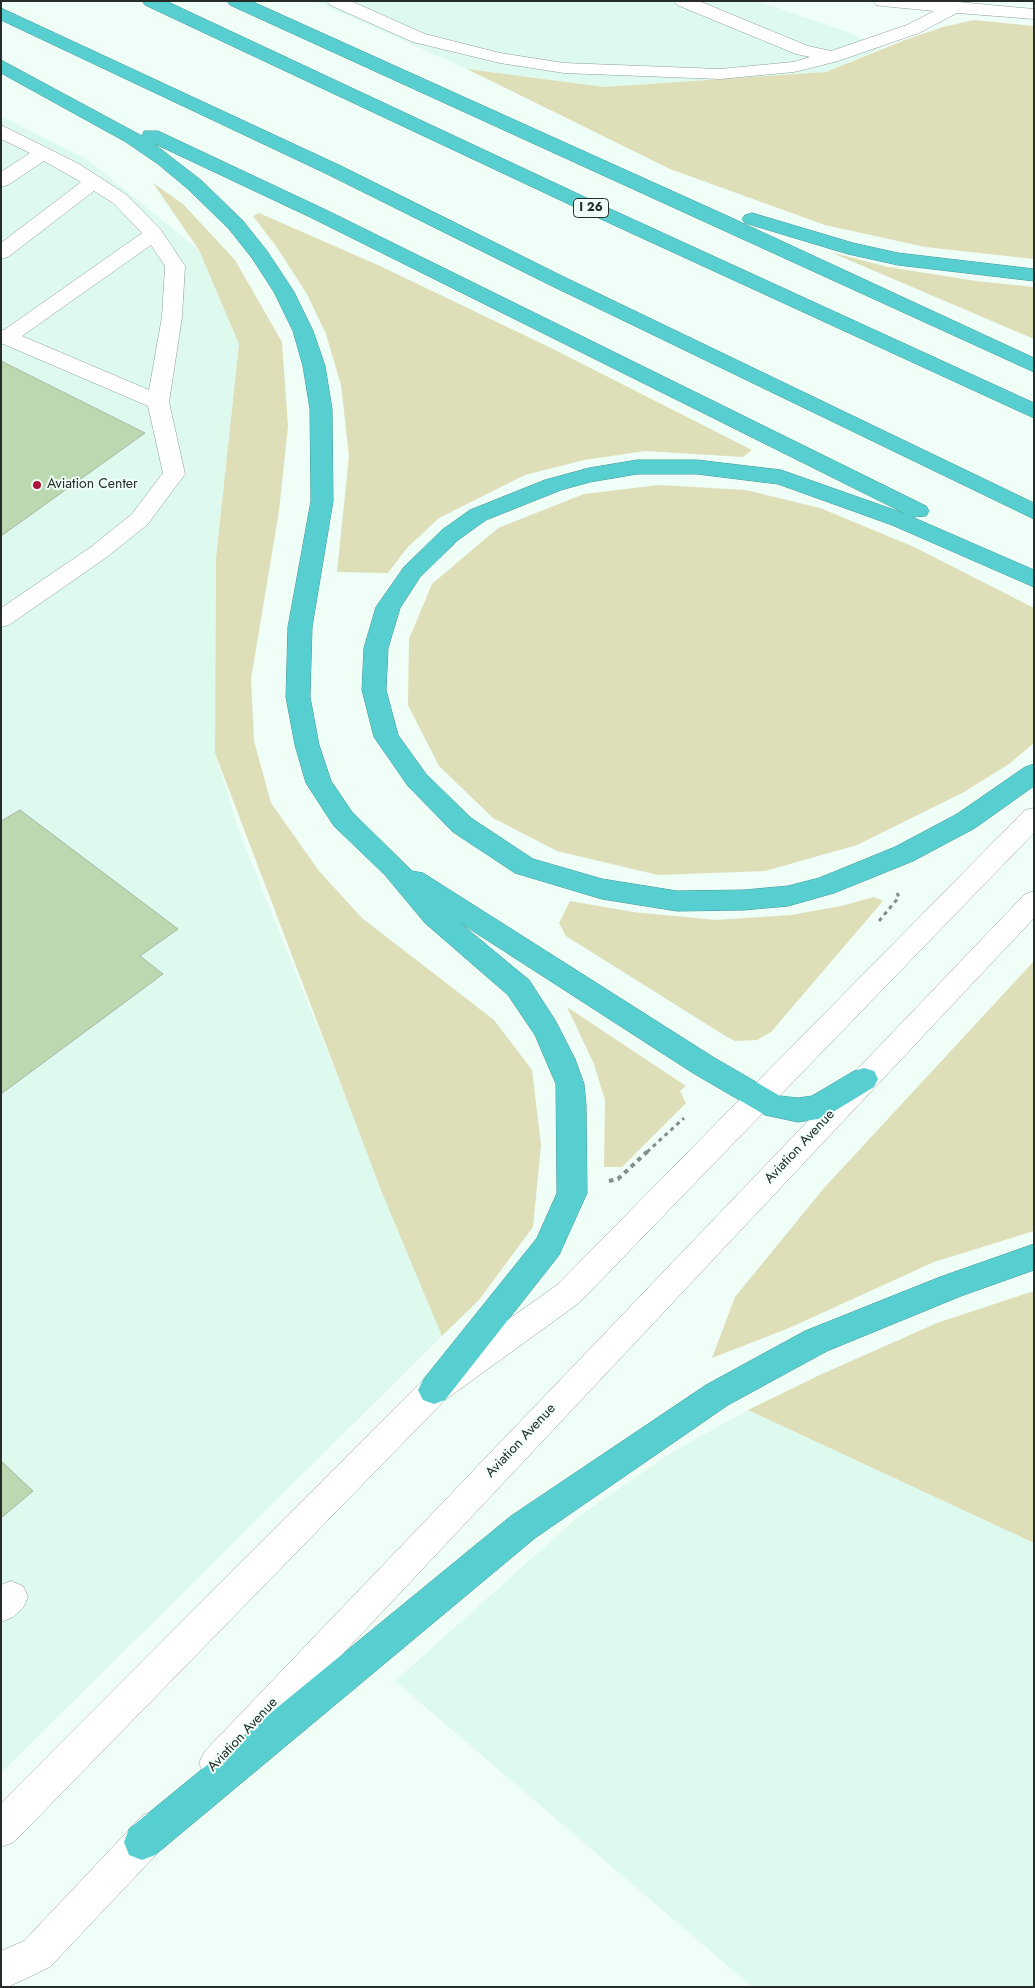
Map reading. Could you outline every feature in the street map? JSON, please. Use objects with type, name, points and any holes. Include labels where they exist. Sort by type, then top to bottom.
[{"type":"highway","name":"I 26","points":[[151,1],[599,211],[1034,411]]},
{"type":"highway","points":[[236,1],[716,218],[1034,366]]},
{"type":"highway","points":[[250,1],[340,49]]},
{"type":"highway","points":[[1,13],[334,170],[1034,512]]},
{"type":"highway","points":[[1,63],[319,214],[1034,568]]},
{"type":"highway","points":[[1,63],[133,138],[165,160],[195,185],[236,225],[260,255],[284,292],[302,331],[314,366],[321,409],[322,500],[300,627],[298,697],[307,745],[319,783],[344,819],[394,868],[434,916],[518,988],[524,1000],[546,1028],[561,1059],[570,1084],[572,1105],[572,1193],[548,1246],[434,1390]]},
{"type":"highway","points":[[540,139],[731,212],[848,248],[898,259],[1034,275]]},
{"type":"highway","points":[[1034,579],[900,520],[781,477],[697,467],[638,467],[589,475],[553,485],[478,515],[450,535],[412,572],[388,607],[376,648],[374,690],[386,736],[416,780],[462,825],[524,866],[602,889],[676,901],[744,900],[788,896],[825,886],[896,857],[966,821],[1034,773]]},
{"type":"highway","points":[[394,868],[775,1107],[798,1110],[818,1107],[864,1079]]},
{"type":"highway","points":[[142,1842],[523,1527],[717,1395],[816,1340],[952,1286],[1034,1257]]},
{"type":"street","points":[[336,1],[419,38],[500,58],[564,68],[720,74],[794,67],[832,57],[913,29],[952,8]]},
{"type":"street","points":[[683,1],[802,50],[832,57]]},
{"type":"street","points":[[882,1],[1034,14]]},
{"type":"street","points":[[1,131],[94,182],[120,199],[154,234],[175,266],[172,317],[158,402],[174,474],[140,519],[99,552],[1,619]]},
{"type":"street","points":[[1,181],[43,153]]},
{"type":"street","points":[[1,252],[94,182]]},
{"type":"street","points":[[4,336],[154,234]]},
{"type":"street","points":[[4,336],[158,402]]},
{"type":"street","points":[[1,1829],[434,1390],[568,1294],[1034,817]]},
{"type":"street","name":"Aviation Avenue","points":[[1,1971],[37,1954],[1034,901]]},
{"type":"path","points":[[604,1182],[618,1179],[686,1117]]},
{"type":"shaded area","points":[[315,1],[757,1],[848,32],[882,48],[826,72],[604,87],[467,69]]},
{"type":"shaded area","points":[[1,116],[88,160],[199,250],[239,344],[216,558],[215,753],[241,837],[442,1336],[1,1773]]},
{"type":"shaded area","points":[[748,1410],[1034,1543],[1034,1987],[749,1987],[750,1985],[395,1681],[579,1516],[674,1451]]},
{"type":"green space","points":[[974,20],[1034,26],[1034,259],[925,247],[825,225],[670,169],[467,69],[604,87],[826,72],[905,40],[943,27]]},
{"type":"green space","points":[[153,183],[183,204],[235,260],[282,342],[288,426],[279,511],[251,679],[254,741],[271,803],[319,871],[362,918],[494,1020],[532,1070],[541,1145],[533,1227],[479,1300],[442,1336],[383,1195],[215,753],[216,558],[239,344],[199,250]]},
{"type":"green space","points":[[259,213],[380,266],[549,347],[752,450],[743,457],[645,451],[584,460],[525,475],[439,518],[407,548],[388,573],[337,572],[349,456],[341,385],[326,334],[307,294],[276,246],[253,216]]},
{"type":"green space","points":[[830,252],[888,267],[976,281],[1034,287],[1034,339]]},
{"type":"green space","points":[[659,485],[746,490],[820,508],[914,547],[1034,608],[1034,743],[1009,764],[964,792],[857,845],[765,871],[658,875],[557,851],[493,818],[439,766],[408,705],[409,639],[432,584],[498,528],[584,494]]},
{"type":"green space","points":[[874,897],[883,901],[771,1032],[757,1040],[735,1041],[727,1037],[566,936],[559,923],[570,901],[633,912],[716,920],[791,915],[841,906]]},
{"type":"green space","points":[[1034,961],[1034,1231],[934,1262],[789,1328],[712,1358],[735,1297],[824,1188]]},
{"type":"green space","points":[[567,1007],[686,1086],[680,1091],[686,1103],[622,1167],[604,1167],[605,1100],[594,1064]]},
{"type":"green space","points":[[1034,1291],[1034,1543],[748,1410],[822,1374],[937,1323]]},
{"type":"building","name":"Aviation Center","points":[[1,361],[145,433],[1,536]]},
{"type":"building","points":[[20,810],[178,929],[140,956],[163,974],[1,1094],[1,821]]},
{"type":"building","points":[[1,1461],[33,1491],[1,1518]]},
{"type":"place","name":"Aviation Center","points":[[37,485]]}]
